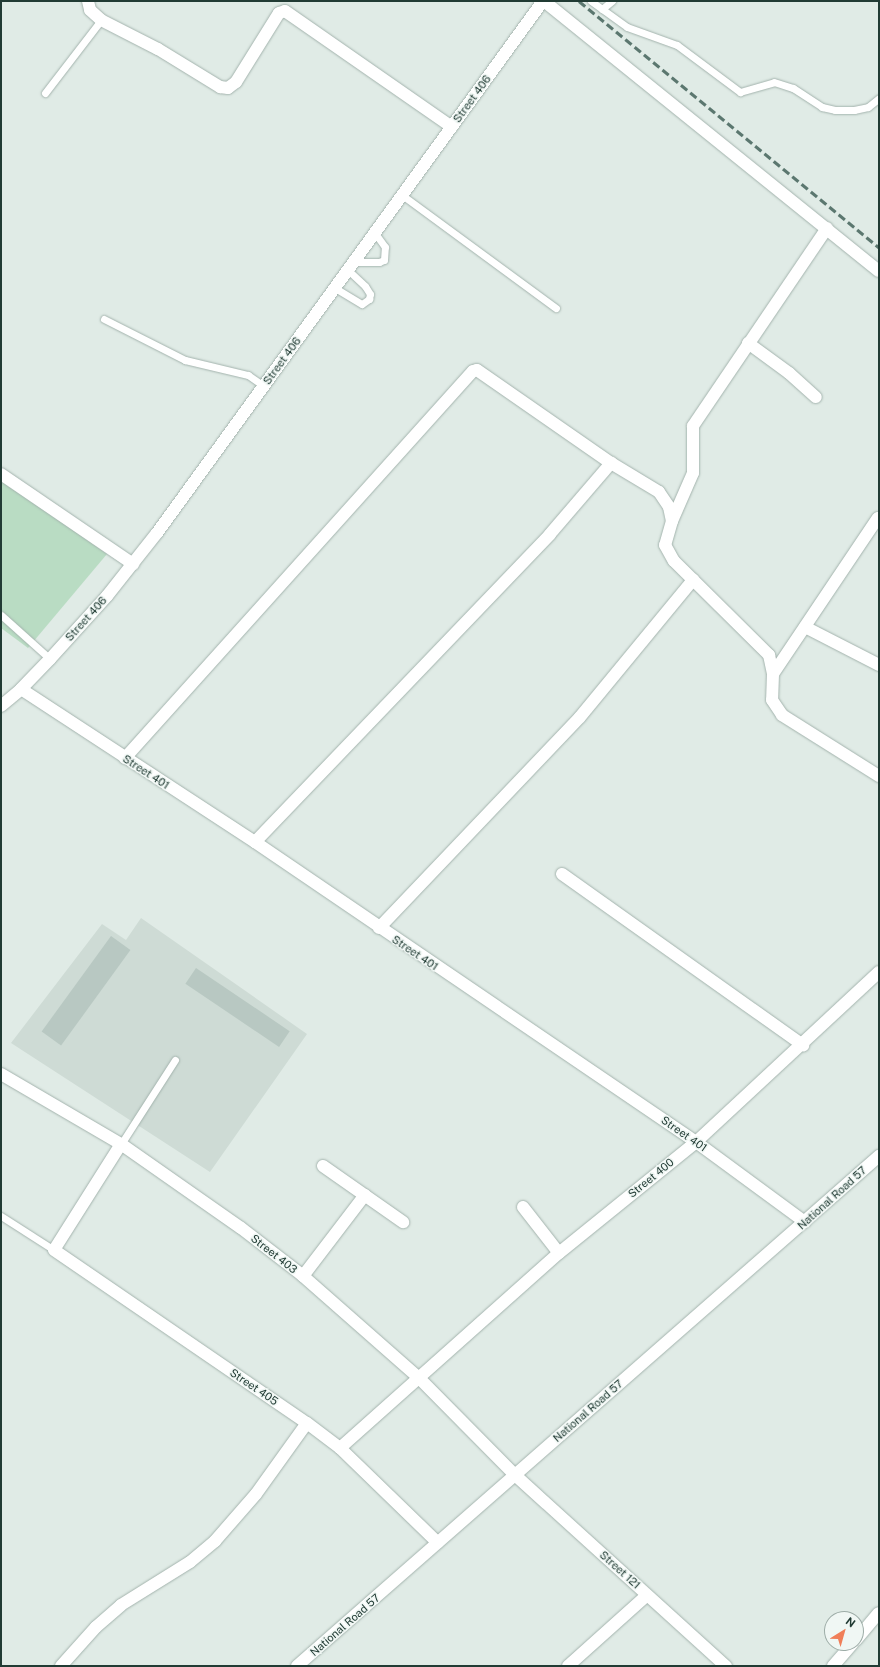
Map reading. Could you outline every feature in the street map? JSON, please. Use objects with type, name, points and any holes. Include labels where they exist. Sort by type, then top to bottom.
[{"type":"street","points":[[88,1],[90,10],[101,20],[158,49],[220,87],[228,88],[236,82],[279,13],[285,11],[452,127]]},
{"type":"street","points":[[544,1],[879,271]]},
{"type":"street","name":"Street 406","points":[[1,706],[21,689],[50,659],[133,564],[544,1]]},
{"type":"street","points":[[827,228],[693,426],[693,474],[672,521],[665,545],[674,561],[769,655],[773,674],[772,700],[782,715],[879,776]]},
{"type":"street","points":[[748,343],[789,373],[816,397]]},
{"type":"street","points":[[125,758],[472,372],[481,371],[611,463],[659,492],[669,507],[672,521]]},
{"type":"street","points":[[255,842],[550,534],[611,463]]},
{"type":"street","points":[[1,474],[133,564]]},
{"type":"street","points":[[773,674],[878,518]]},
{"type":"street","points":[[378,928],[580,717],[693,580]]},
{"type":"street","points":[[805,627],[879,665]]},
{"type":"street","name":"Street 401","points":[[21,689],[255,842],[378,928],[696,1142],[805,1222]]},
{"type":"street","points":[[562,874],[803,1045]]},
{"type":"street","name":"Street 400","points":[[340,1448],[559,1253],[696,1142],[803,1045],[879,972]]},
{"type":"street","name":"Street 403","points":[[1,1074],[121,1144],[241,1228],[302,1276],[419,1378],[515,1475]]},
{"type":"street","points":[[54,1250],[121,1144]]},
{"type":"street","name":"National Road 57","points":[[298,1666],[879,1156]]},
{"type":"street","points":[[323,1166],[403,1222]]},
{"type":"street","points":[[302,1276],[365,1196]]},
{"type":"street","points":[[523,1207],[559,1253]]},
{"type":"street","name":"Street 405","points":[[54,1250],[307,1423],[340,1448],[438,1543]]},
{"type":"street","points":[[61,1666],[96,1627],[121,1605],[190,1562],[214,1540],[256,1494],[307,1423]]},
{"type":"street","name":"Street 121","points":[[515,1475],[726,1666]]},
{"type":"street","points":[[568,1666],[647,1595]]},
{"type":"street","points":[[864,1631],[879,1613]]},
{"type":"street","points":[[833,1666],[846,1651]]},
{"type":"lane","points":[[591,1],[627,27],[677,45],[740,92],[774,82],[792,88],[822,107],[835,110],[854,110],[868,107],[879,98]]},
{"type":"lane","points":[[602,9],[612,1]]},
{"type":"lane","points":[[45,93],[101,20]]},
{"type":"lane","points":[[402,195],[556,308]]},
{"type":"lane","points":[[335,288],[362,304],[369,299],[370,294],[351,266],[384,260],[385,247],[375,233]]},
{"type":"lane","points":[[104,319],[185,360],[248,375],[264,386]]},
{"type":"lane","points":[[1,615],[50,659]]},
{"type":"lane","points":[[121,1144],[175,1060]]},
{"type":"lane","points":[[1,1216],[54,1250]]},
{"type":"shaded area","points":[[141,918],[307,1034],[210,1172],[11,1043],[102,924],[126,940]]},
{"type":"green space","points":[[1,480],[107,554],[28,648],[1,628]]},
{"type":"building","points":[[111,936],[130,950],[61,1046],[42,1031]]},
{"type":"building","points":[[196,968],[290,1031],[279,1047],[185,984]]},
{"type":"railway","points":[[579,1],[879,247]]}]
